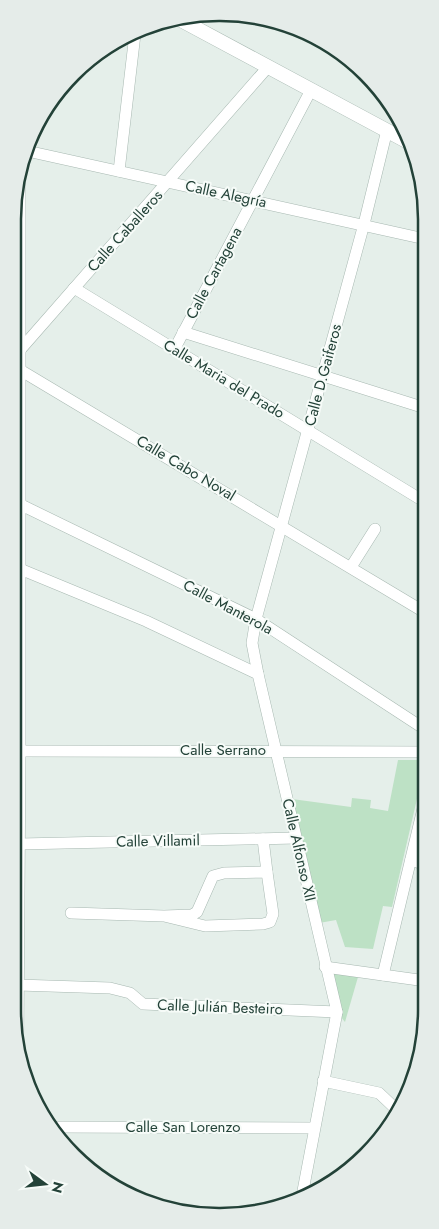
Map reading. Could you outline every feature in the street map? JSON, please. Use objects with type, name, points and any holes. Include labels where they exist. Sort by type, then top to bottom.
[{"type":"street","points":[[188,24],[400,137]]},
{"type":"street","points":[[118,171],[135,40]]},
{"type":"street","name":"Calle Caballeros","points":[[21,349],[268,67]]},
{"type":"street","name":"Calle Cartagena","points":[[174,350],[311,90]]},
{"type":"street","name":"Calle D.Gaiferos","points":[[256,618],[364,224],[386,130]]},
{"type":"street","name":"Calle Alegría","points":[[33,152],[418,237]]},
{"type":"street","name":"Calle Maria del Prado","points":[[74,288],[418,498]]},
{"type":"street","points":[[184,332],[418,406]]},
{"type":"street","name":"Calle Cabo Noval","points":[[21,371],[282,524],[418,608]]},
{"type":"street","name":"Calle Manterola","points":[[21,504],[256,618],[418,725]]},
{"type":"street","points":[[351,567],[376,529]]},
{"type":"street","points":[[21,569],[146,622],[258,674]]},
{"type":"street","name":"Calle Alfonso XII","points":[[256,618],[252,642],[258,674],[337,1012],[303,1189]]},
{"type":"street","name":"Calle Serrano","points":[[21,751],[418,752]]},
{"type":"street","points":[[383,975],[418,830]]},
{"type":"street","name":"Calle Villamil","points":[[21,844],[296,838]]},
{"type":"street","points":[[164,916],[205,926],[270,922],[273,914],[263,839]]},
{"type":"street","points":[[411,860],[418,862]]},
{"type":"street","points":[[71,913],[192,915],[197,912],[213,876],[224,873],[267,872]]},
{"type":"street","points":[[325,967],[418,980]]},
{"type":"street","name":"Calle Julián Besteiro","points":[[21,985],[110,988],[130,993],[143,1004],[337,1012]]},
{"type":"street","points":[[323,1081],[379,1093],[393,1106]]},
{"type":"street","name":"Calle San Lorenzo","points":[[60,1127],[314,1128]]},
{"type":"green space","points":[[398,760],[418,760],[418,795],[392,907],[383,906],[373,949],[345,947],[336,920],[319,923],[292,799],[351,807],[352,798],[371,800],[370,808],[388,811]]},
{"type":"green space","points":[[325,967],[358,977],[345,1022],[337,1012]]}]
